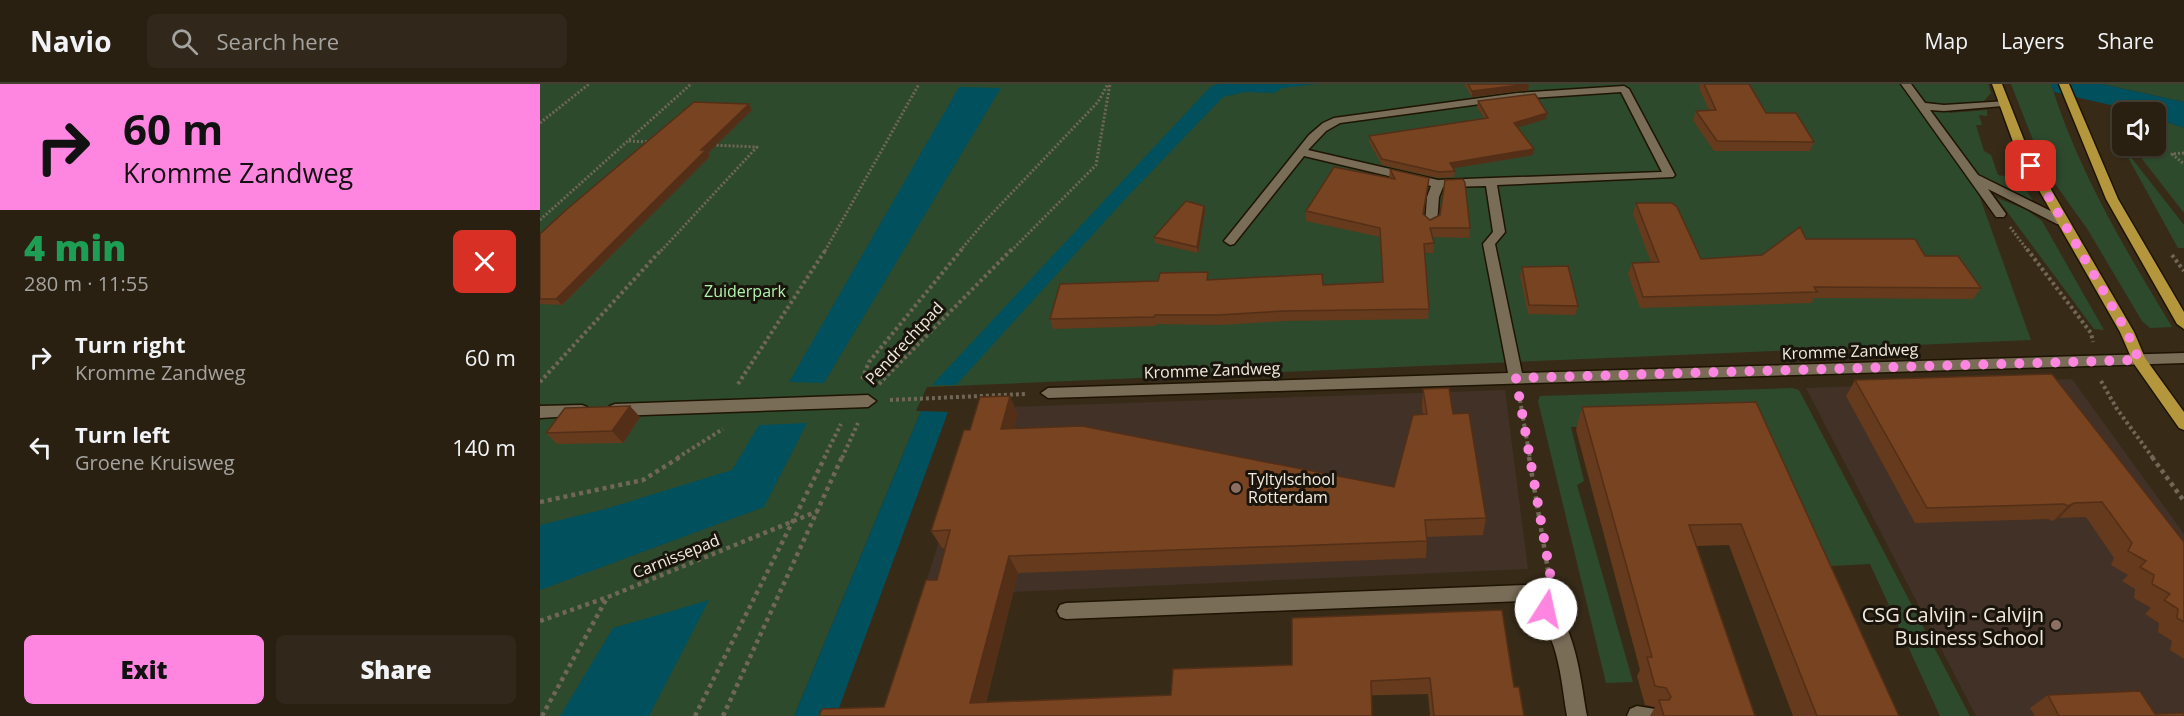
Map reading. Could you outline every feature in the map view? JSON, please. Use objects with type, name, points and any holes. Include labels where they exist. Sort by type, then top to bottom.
[{"type":"main road","points":[[2064,84],[2112,199],[2184,324]]},
{"type":"main road","points":[[1997,86],[2022,150],[2061,221],[2127,332],[2139,360],[2184,424]]},
{"type":"street","points":[[1906,84],[1970,176],[2000,214]]},
{"type":"street","points":[[1230,241],[1301,152],[1325,124],[1338,120],[1518,96],[1624,89],[1669,176],[1438,184],[1301,152]]},
{"type":"street","points":[[1920,106],[1944,108],[2002,103]]},
{"type":"street","points":[[1970,176],[2061,221]]},
{"type":"street","points":[[1491,183],[1499,232],[1489,244],[1516,378]]},
{"type":"street","points":[[1431,224],[1433,196],[1438,184]]},
{"type":"street","name":"Kromme Zandweg","points":[[1048,393],[2184,358]]},
{"type":"street","points":[[540,412],[860,401]]},
{"type":"street","points":[[1066,611],[1516,592],[1535,598],[1546,609],[1562,641],[1577,716]]},
{"type":"street","points":[[1637,716],[1648,716]]},
{"type":"path","points":[[540,123],[589,84]]},
{"type":"path","points":[[540,220],[691,84]]},
{"type":"path","points":[[723,407],[828,247],[919,84]]},
{"type":"path","points":[[695,716],[790,523],[860,401],[869,362],[986,220],[1098,102],[1109,84]]},
{"type":"path","name":"Pendrechtpad","points":[[723,716],[819,510],[860,401],[1096,165],[1109,84]]},
{"type":"path","points":[[628,141],[652,142]]},
{"type":"path","points":[[540,382],[757,147],[711,145]]},
{"type":"path","points":[[2184,153],[2172,153],[2184,164]]},
{"type":"path","points":[[2000,214],[2091,333]]},
{"type":"path","points":[[1516,378],[1551,579],[1546,609]]},
{"type":"path","points":[[2103,384],[2117,409],[2184,501]]},
{"type":"path","points":[[909,399],[1048,393]]},
{"type":"path","points":[[540,502],[643,480],[762,404]]},
{"type":"path","name":"Carnissepad","points":[[540,621],[608,597],[819,510]]},
{"type":"path","points":[[542,716],[608,597]]},
{"type":"shaded area","name":"CSG Calvijn - Calvijn Business School","points":[[2072,379],[2184,534],[2184,716],[1976,716],[1806,388]]},
{"type":"shaded area","name":"Tyltylschool Rotterdam","points":[[1505,390],[1528,569],[922,596],[980,408]]},
{"type":"green space","name":"Zuiderpark","points":[[540,84],[1988,84],[1991,93],[1983,102],[1946,104],[1949,113],[1987,110],[1987,116],[1979,115],[1982,125],[1976,125],[1984,151],[1991,155],[1998,175],[2019,184],[2033,202],[1980,176],[1966,159],[2031,340],[927,387],[916,411],[921,411],[794,716],[540,716]]},
{"type":"green space","points":[[2011,84],[2051,84],[2089,179],[2120,239],[2172,327],[2150,328],[2142,321],[2088,230],[2044,168]]},
{"type":"green space","points":[[2102,84],[2184,84],[2184,102]]},
{"type":"green space","points":[[2166,122],[2184,128],[2184,213],[2140,156],[2166,156]]},
{"type":"green space","points":[[2127,156],[2130,156],[2184,225],[2184,248],[2178,248]]},
{"type":"green space","points":[[1997,198],[2027,210],[2042,221],[2104,330],[2094,329]]},
{"type":"green space","points":[[1792,388],[1799,390],[1970,716],[1940,716],[1870,564],[1813,567],[1746,421],[1571,427],[1584,481],[1577,485],[1633,682],[1606,683],[1538,401],[1540,396]]},
{"type":"water","points":[[1219,84],[1317,84],[1282,88],[1274,93],[1245,92],[1223,97],[1126,198],[956,385],[932,385],[1211,86]]},
{"type":"water","points":[[2051,84],[2102,84],[2184,102],[2184,128],[2166,122],[2166,102],[2112,102],[2112,105],[2054,92]]},
{"type":"water","points":[[959,87],[1001,88],[824,383],[789,382]]},
{"type":"water","points":[[921,411],[948,412],[836,716],[794,716]]},
{"type":"water","points":[[807,423],[764,507],[540,590],[540,525],[605,509],[732,470],[759,425]]},
{"type":"water","points":[[709,600],[649,716],[560,716],[613,628]]},
{"type":"building","points":[[1468,84],[1529,84],[1472,91]]},
{"type":"building","points":[[1704,84],[1749,84],[1766,113],[1796,113],[1814,142],[1717,141],[1696,111],[1716,110]]},
{"type":"building","points":[[1535,94],[1547,113],[1514,123],[1534,149],[1450,163],[1455,171],[1439,172],[1382,159],[1369,136],[1488,118],[1478,101]]},
{"type":"building","points":[[694,102],[749,104],[556,299],[540,299],[540,234]]},
{"type":"building","points":[[1334,167],[1395,179],[1390,169],[1429,178],[1423,214],[1430,220],[1440,215],[1445,180],[1463,179],[1470,228],[1430,228],[1434,243],[1424,244],[1429,309],[1283,311],[1050,319],[1060,284],[1158,281],[1160,273],[1208,272],[1207,280],[1322,274],[1323,285],[1383,282],[1380,228],[1306,211]]},
{"type":"building","points":[[1186,201],[1204,206],[1197,247],[1154,237]]},
{"type":"building","points":[[1636,203],[1672,203],[1677,207],[1701,259],[1762,255],[1800,227],[1806,239],[1915,239],[1925,256],[1958,256],[1981,288],[1814,287],[1817,292],[1643,297],[1632,263],[1659,262]]},
{"type":"building","points":[[1568,266],[1578,306],[1529,305],[1522,267]]},
{"type":"building","points":[[2052,374],[2184,542],[2184,622],[2177,618],[2178,609],[2164,600],[2170,594],[2152,584],[2154,575],[2140,567],[2146,561],[2128,551],[2132,543],[2102,502],[2074,503],[2068,506],[2064,504],[1927,508],[1855,380]]},
{"type":"building","points":[[1449,388],[1453,414],[1469,413],[1486,518],[1425,520],[1427,541],[1009,556],[970,703],[1171,695],[1173,669],[1292,665],[1292,618],[1502,610],[1514,687],[1519,687],[1524,716],[1434,716],[1430,678],[1371,681],[1372,716],[819,716],[822,709],[884,707],[926,580],[937,580],[950,530],[931,531],[964,430],[970,430],[980,397],[1010,396],[1001,429],[1082,426],[1394,487],[1413,415],[1427,414],[1423,389]]},
{"type":"building","points":[[1756,402],[1899,716],[1817,716],[1741,524],[1689,525],[1755,716],[1664,716],[1659,700],[1669,700],[1671,697],[1666,688],[1655,686],[1647,657],[1652,657],[1582,407]]},
{"type":"building","points":[[630,406],[612,431],[546,433],[565,408]]},
{"type":"building","points":[[2140,691],[2155,714],[2184,713],[2184,716],[2059,716],[2048,695]]},
{"type":"place","name":"Tyltylschool Rotterdam","points":[[1236,488]]},
{"type":"place","name":"CSG Calvijn - Calvijn Business School","points":[[2056,625]]},
{"type":"route","points":[[1546,609],[1551,579],[1516,378],[2139,360],[2127,332],[2104,296],[2031,166]]}]
